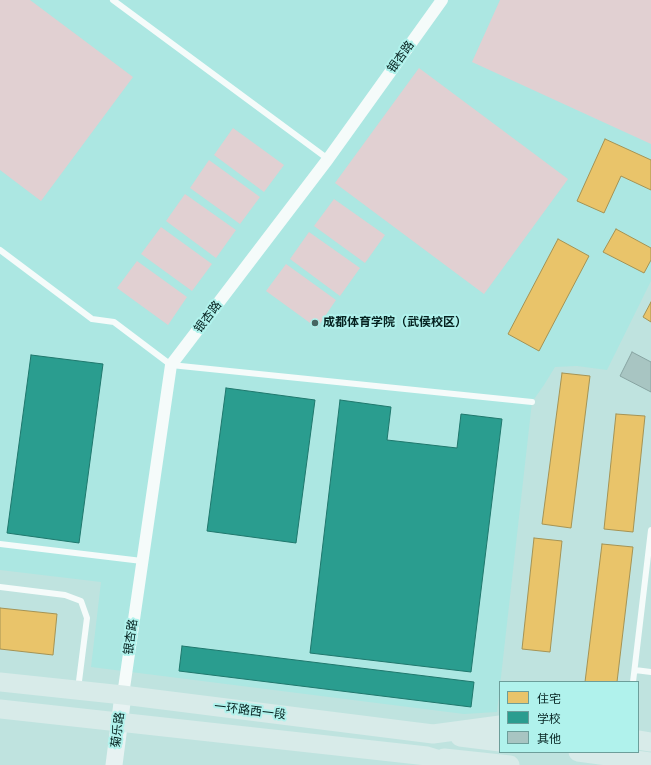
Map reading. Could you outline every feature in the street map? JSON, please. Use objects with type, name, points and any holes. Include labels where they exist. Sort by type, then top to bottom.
[{"type":"main road","name":"一环路西一段","points":[[0,682],[123,695],[433,734],[499,725]]},
{"type":"main road","name":"一环路西一段","points":[[0,709],[427,756],[458,765]]},
{"type":"main road","points":[[433,734],[499,742]]},
{"type":"main road","points":[[639,740],[651,742]]},
{"type":"main road","points":[[585,753],[651,762]]},
{"type":"main road","points":[[427,756],[510,765]]},
{"type":"street","name":"银杏路","points":[[123,695],[171,365],[328,159],[442,0]]},
{"type":"street","name":"菊乐路","points":[[114,765],[123,695]]},
{"type":"lane","points":[[113,0],[328,159]]},
{"type":"lane","points":[[0,250],[92,319],[114,322],[171,365],[532,402]]},
{"type":"lane","points":[[633,681],[651,530]]},
{"type":"lane","points":[[0,544],[142,561]]},
{"type":"lane","points":[[0,587],[65,595],[81,601],[87,618],[78,690]]},
{"type":"lane","points":[[635,670],[651,672]]},
{"type":"shaded area","name":"成都体育学院（武侯校区）","points":[[0,0],[651,0],[651,281],[607,370],[577,366],[555,367],[532,402],[500,681],[499,681],[497,712],[464,714],[91,667],[101,582],[0,570]]},
{"type":"shaded area","points":[[0,0],[30,0],[133,77],[41,201],[0,170]]},
{"type":"shaded area","points":[[500,0],[651,0],[651,144],[472,62]]},
{"type":"shaded area","points":[[419,68],[568,179],[484,294],[335,183]]},
{"type":"shaded area","points":[[233,128],[284,165],[264,192],[214,155]]},
{"type":"shaded area","points":[[209,160],[260,197],[240,224],[190,188]]},
{"type":"shaded area","points":[[185,194],[236,230],[216,258],[166,221]]},
{"type":"shaded area","points":[[334,199],[385,235],[365,263],[314,226]]},
{"type":"shaded area","points":[[161,227],[212,264],[192,291],[141,254]]},
{"type":"shaded area","points":[[309,232],[360,268],[340,296],[290,259]]},
{"type":"shaded area","points":[[137,261],[187,297],[168,325],[117,288]]},
{"type":"shaded area","points":[[286,264],[336,300],[317,328],[266,291]]},
{"type":"building: 住宅","points":[[605,139],[651,160],[651,190],[621,176],[604,213],[577,201]]},
{"type":"building: 住宅","points":[[616,229],[651,248],[651,260],[644,273],[603,252]]},
{"type":"building: 住宅","points":[[558,239],[589,256],[539,351],[508,334]]},
{"type":"building: 住宅","points":[[651,302],[651,322],[643,317]]},
{"type":"building: 住宅","points":[[562,373],[590,376],[571,528],[542,524]]},
{"type":"building: 住宅","points":[[616,414],[645,416],[633,532],[604,529]]},
{"type":"building: 住宅","points":[[534,538],[562,541],[550,652],[522,649]]},
{"type":"building: 住宅","points":[[602,544],[633,547],[617,681],[585,681]]},
{"type":"building: 住宅","points":[[0,608],[57,614],[53,655],[0,649]]},
{"type":"building: 学校","points":[[31,355],[103,364],[79,543],[7,533]]},
{"type":"building: 学校","points":[[226,388],[315,400],[296,543],[207,531]]},
{"type":"building: 学校","points":[[340,400],[391,407],[387,440],[457,448],[461,414],[502,419],[471,672],[310,653]]},
{"type":"building: 学校","points":[[182,646],[474,682],[471,707],[179,671]]},
{"type":"building: 其他","points":[[632,352],[651,362],[651,392],[620,376]]},
{"type":"place","name":"成都体育学院（武侯校区）","points":[[315,323]]}]
